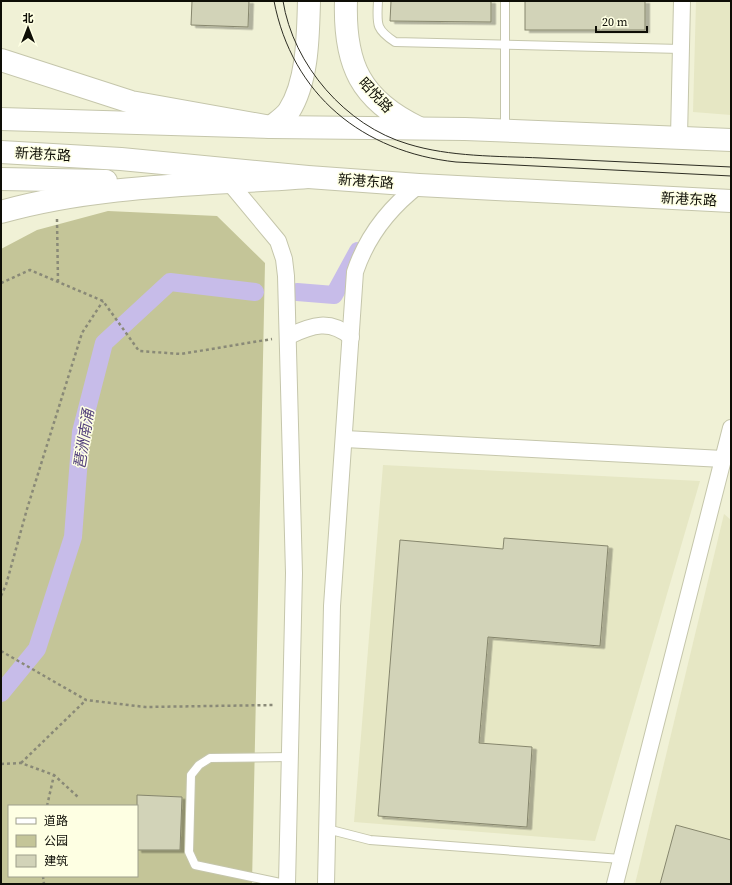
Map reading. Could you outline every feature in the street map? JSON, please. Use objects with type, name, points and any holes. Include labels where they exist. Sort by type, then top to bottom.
[{"type":"main road","points":[[271,127],[289,111],[299,87],[305,61],[309,1]]},
{"type":"main road","name":"昭悦路","points":[[346,1],[347,45],[355,70],[364,85],[382,105],[399,119],[419,128]]},
{"type":"main road","points":[[1,60],[131,102],[271,127]]},
{"type":"main road","points":[[1,119],[271,127],[505,130],[731,140]]},
{"type":"main road","name":"新港东路","points":[[1,152],[122,159],[224,177],[308,177],[419,185],[731,201]]},
{"type":"main road","points":[[1,179],[114,181],[224,177]]},
{"type":"main road","points":[[1,212],[56,199],[224,177]]},
{"type":"street","points":[[679,137],[682,1]]},
{"type":"street","points":[[224,177],[278,241],[284,259],[286,276],[289,336],[294,572],[286,884]]},
{"type":"street","points":[[326,884],[332,606],[356,272],[362,254],[376,230],[392,209],[419,185]]},
{"type":"street","points":[[289,336],[310,327],[328,326],[343,330],[351,338]]},
{"type":"street","points":[[615,884],[731,428]]},
{"type":"street","points":[[345,439],[723,459]]},
{"type":"lane","points":[[378,1],[377,25],[382,33],[395,42],[681,49]]},
{"type":"lane","points":[[505,1],[505,130]]},
{"type":"lane","points":[[286,884],[195,865],[189,852],[191,775],[199,765],[210,758],[290,757]]},
{"type":"lane","points":[[327,829],[370,840],[621,859]]},
{"type":"path","points":[[56,199],[58,282]]},
{"type":"path","points":[[1,283],[30,270],[103,301],[139,351],[181,354],[289,336]]},
{"type":"path","points":[[1,596],[6,585],[27,509],[82,333],[103,301]]},
{"type":"path","points":[[1,651],[86,700],[145,707],[291,705]]},
{"type":"path","points":[[21,763],[86,700]]},
{"type":"path","points":[[1,764],[21,763],[54,775],[78,797]]},
{"type":"path","points":[[47,805],[54,775]]},
{"type":"shaded area","points":[[696,1],[731,1],[731,115],[693,112]]},
{"type":"shaded area","points":[[383,465],[700,481],[595,841],[354,822]]},
{"type":"shaded area","points":[[724,514],[731,520],[731,884],[635,884]]},
{"type":"green space","points":[[108,211],[217,216],[265,263],[252,884],[1,884],[1,249],[37,230]]},
{"type":"building","points":[[192,1],[249,1],[248,27],[191,25]]},
{"type":"building","points":[[391,1],[491,1],[491,22],[390,21]]},
{"type":"building","points":[[525,1],[645,1],[645,30],[525,30]]},
{"type":"building","points":[[504,538],[608,546],[600,646],[488,637],[479,743],[532,747],[527,827],[378,816],[400,540],[503,549]]},
{"type":"building","points":[[137,795],[182,797],[180,850],[138,850]]},
{"type":"building","points":[[676,825],[731,840],[731,884],[660,884]]},
{"type":"waterway","name":"琶洲南涌","points":[[297,292],[334,295],[358,251]]},
{"type":"waterway","name":"琶洲南涌","points":[[1,693],[37,649],[73,537],[81,432],[104,343],[170,282],[255,292]]},
{"type":"tram line","points":[[274,1],[283,34],[297,64],[315,91],[337,113],[362,131],[391,146],[422,156],[456,162],[731,176]]},
{"type":"tram line","points":[[283,1],[289,25],[298,48],[311,70],[326,90],[344,108],[364,123],[385,135],[408,144],[457,154],[731,167]]}]
